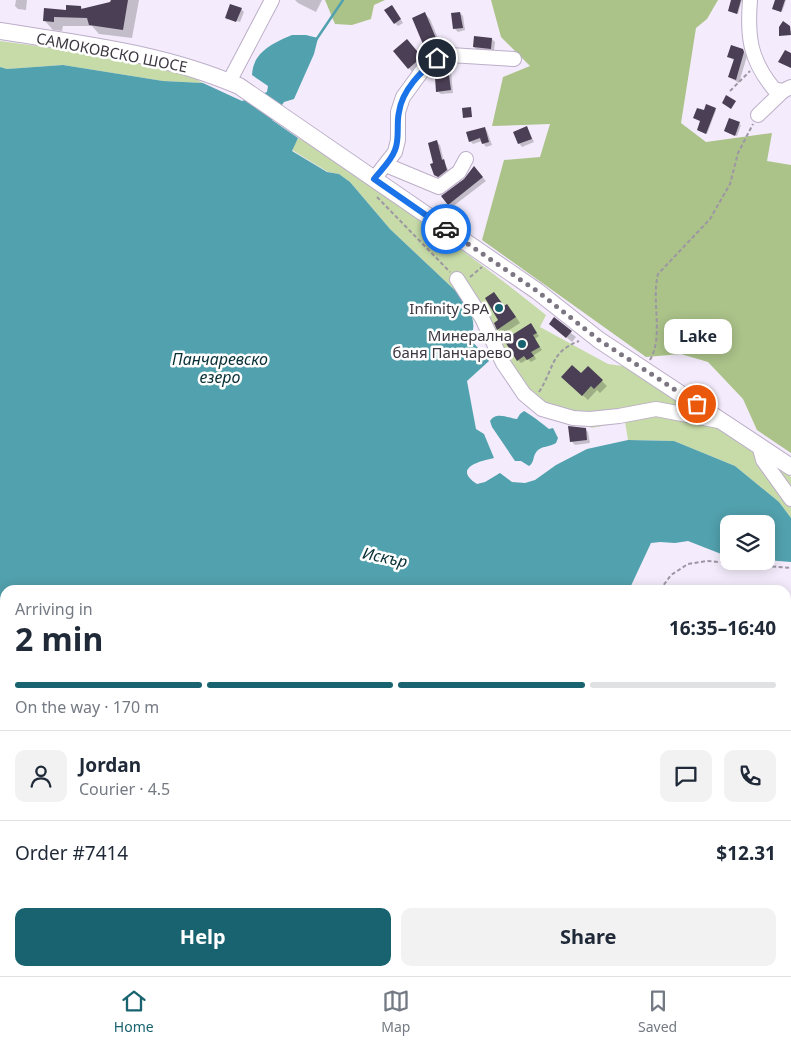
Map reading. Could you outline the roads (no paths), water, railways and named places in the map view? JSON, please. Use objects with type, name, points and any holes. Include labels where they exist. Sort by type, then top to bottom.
[{"type":"main road","name":"САМОКОВСКО ШОСЕ","points":[[0,31],[149,57],[191,67],[229,82],[252,94],[537,291],[593,335],[791,468]]},
{"type":"street","points":[[229,82],[272,0]]},
{"type":"street","points":[[750,0],[749,25],[751,44],[757,65],[762,75],[774,89],[787,89]]},
{"type":"street","points":[[374,179],[395,152],[398,140],[398,112],[403,97],[422,71],[437,58],[450,55],[514,59]]},
{"type":"street","points":[[758,115],[787,89]]},
{"type":"street","points":[[386,165],[439,187],[459,172],[466,160]]},
{"type":"street","points":[[459,282],[482,318],[503,363],[524,394],[542,409],[573,418],[619,416],[656,409],[724,422]]},
{"type":"street","points":[[759,445],[763,460],[791,498]]},
{"type":"water","name":"Панчаревско езеро","points":[[292,35],[306,35],[318,38],[314,54],[294,99],[284,102],[272,120],[298,138],[292,151],[327,172],[339,174],[350,182],[390,229],[461,296],[470,312],[473,330],[467,333],[489,361],[467,381],[476,429],[484,434],[494,458],[471,466],[467,474],[470,478],[477,484],[485,482],[500,473],[512,482],[525,483],[535,480],[556,465],[587,449],[628,440],[674,441],[735,466],[779,502],[791,518],[791,562],[775,561],[775,515],[720,515],[720,553],[688,541],[651,543],[631,585],[0,585],[0,67],[7,69],[63,65],[163,81],[203,83],[242,101],[267,92],[268,86],[252,75],[256,60],[271,45]]},
{"type":"water","points":[[524,411],[549,429],[553,428],[558,438],[556,443],[537,451],[529,466],[521,461],[515,461],[490,421],[495,416],[517,419]]},
{"type":"waterway","points":[[316,40],[343,0]]},
{"type":"place","name":"Infinity SPA","points":[[499,308]]},
{"type":"place","name":"Минерална баня Панчарево","points":[[522,344]]},
{"type":"place","name":"Lake","points":[[697,404]]},
{"type":"water label","name":"Искър","points":[[385,557]]}]
